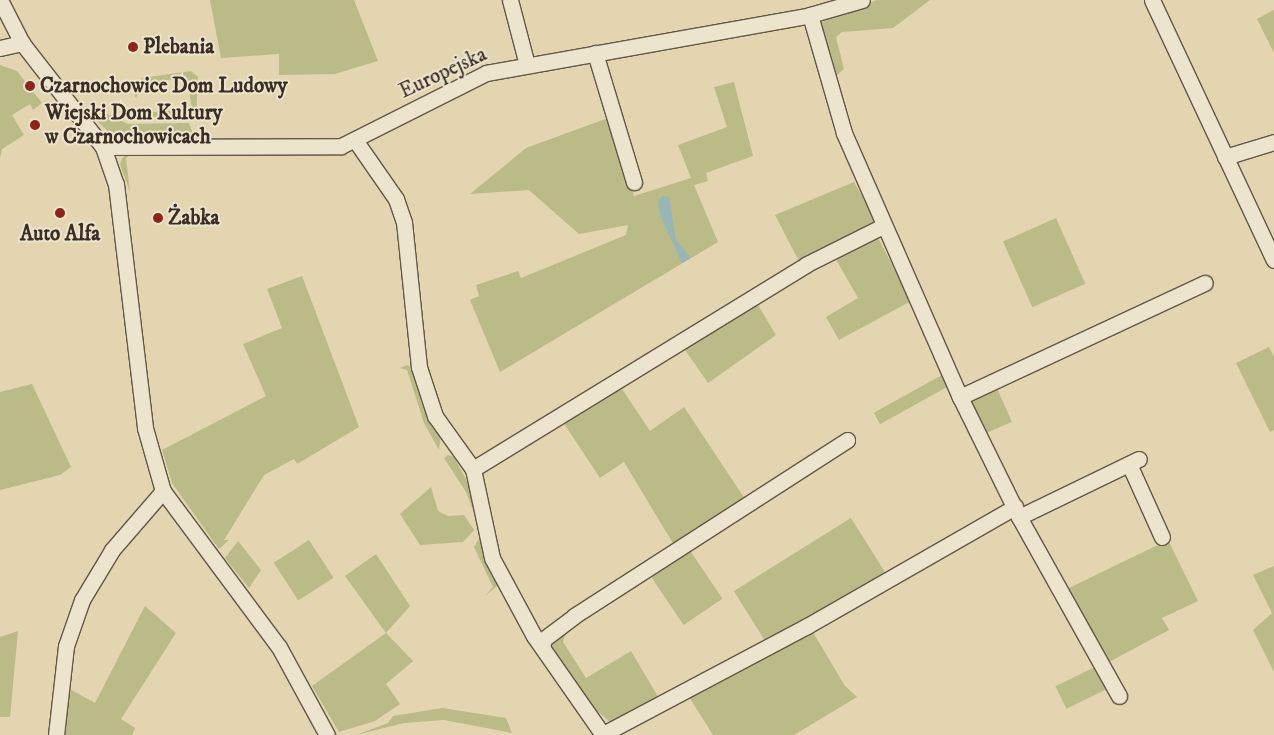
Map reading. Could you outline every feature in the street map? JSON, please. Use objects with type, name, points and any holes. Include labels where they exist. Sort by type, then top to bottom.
[{"type":"street","points":[[0,0],[22,43],[103,147],[116,184],[146,428],[163,491],[279,647],[327,735]]},
{"type":"street","points":[[510,0],[527,65]]},
{"type":"street","name":"Europejska","points":[[103,147],[321,147],[355,140],[468,80],[527,65],[810,15],[862,0]]},
{"type":"street","points":[[1152,0],[1274,260]]},
{"type":"street","points":[[810,15],[844,133],[883,226],[960,397],[1017,512],[1118,696]]},
{"type":"street","points":[[0,48],[22,43]]},
{"type":"street","points":[[595,53],[634,182]]},
{"type":"street","points":[[355,140],[396,199],[401,214],[419,367],[435,416],[473,469],[492,558],[542,647],[603,735],[1017,512],[1134,462],[1162,537]]},
{"type":"street","points":[[1225,157],[1274,142]]},
{"type":"street","points":[[473,469],[807,264],[883,226]]},
{"type":"street","points":[[960,397],[1205,283]]},
{"type":"street","points":[[542,647],[544,639],[574,616],[847,440]]},
{"type":"street","points":[[56,735],[66,646],[82,600],[112,550],[163,491]]},
{"type":"green space","points":[[210,0],[354,0],[378,61],[335,74],[279,75],[279,54],[221,58]]},
{"type":"green space","points":[[877,0],[930,0],[893,28],[842,32],[836,37],[844,69],[836,76],[820,23]]},
{"type":"green space","points":[[1274,10],[1274,53],[1257,19]]},
{"type":"green space","points":[[0,65],[17,71],[42,103],[33,110],[30,104],[12,115],[24,135],[2,149],[0,158]]},
{"type":"green space","points":[[191,71],[198,77],[196,116],[134,118],[126,114],[192,109],[187,78],[141,83],[136,98],[132,90],[142,78]]},
{"type":"green space","points":[[734,82],[753,156],[706,173],[708,181],[694,185],[718,242],[500,372],[470,300],[479,296],[476,285],[518,271],[521,278],[626,235],[628,225],[579,234],[529,190],[470,194],[526,148],[608,118],[634,196],[691,178],[678,145],[727,127],[714,87]]},
{"type":"green space","points":[[105,113],[128,124],[189,123],[194,137],[111,134],[97,121]]},
{"type":"green space","points":[[132,153],[126,158],[130,192],[120,164],[123,157]]},
{"type":"green space","points":[[854,182],[876,221],[800,263],[775,215]]},
{"type":"green space","points":[[1056,218],[1085,284],[1032,307],[1003,242]]},
{"type":"green space","points":[[877,236],[911,301],[839,340],[826,317],[858,298],[834,256]]},
{"type":"green space","points":[[302,276],[359,427],[297,464],[294,459],[264,475],[224,540],[229,540],[219,549],[172,483],[162,450],[266,396],[243,344],[282,328],[267,289]]},
{"type":"green space","points":[[755,300],[776,335],[708,383],[681,344]]},
{"type":"green space","points":[[1269,347],[1274,357],[1274,430],[1270,432],[1236,363]]},
{"type":"green space","points":[[407,365],[414,369],[441,434],[439,450],[424,423],[407,370],[400,368]]},
{"type":"green space","points":[[942,375],[948,386],[880,424],[874,413]]},
{"type":"green space","points":[[618,383],[650,431],[684,407],[745,499],[674,545],[624,462],[600,478],[561,419]]},
{"type":"green space","points":[[32,384],[71,467],[60,475],[0,490],[0,392]]},
{"type":"green space","points":[[996,386],[1012,422],[984,434],[968,399]]},
{"type":"green space","points":[[448,455],[454,457],[470,487],[498,585],[485,596],[493,587],[474,547],[482,534],[466,492],[444,458]]},
{"type":"green space","points":[[431,487],[438,511],[448,516],[464,515],[474,530],[463,542],[420,545],[400,514]]},
{"type":"green space","points":[[851,518],[885,573],[768,646],[734,591]]},
{"type":"green space","points":[[309,540],[334,578],[298,601],[274,563]]},
{"type":"green space","points":[[1168,540],[1198,601],[1162,618],[1169,630],[1109,662],[1067,589]]},
{"type":"green space","points":[[238,541],[261,570],[249,588],[225,558]]},
{"type":"green space","points":[[689,549],[723,599],[684,625],[650,575]]},
{"type":"green space","points":[[376,554],[410,606],[386,633],[345,576]]},
{"type":"green space","points":[[1274,566],[1274,672],[1253,630],[1272,613],[1253,575]]},
{"type":"green space","points":[[145,606],[176,633],[121,719],[135,728],[132,735],[61,735],[66,687],[95,703]]},
{"type":"green space","points":[[567,627],[563,642],[586,678],[631,651],[660,700],[611,723],[596,710],[551,646]]},
{"type":"green space","points":[[811,629],[845,686],[857,697],[794,735],[713,735],[689,697]]},
{"type":"green space","points":[[18,631],[10,717],[0,717],[0,637]]},
{"type":"green space","points":[[386,633],[413,661],[386,684],[400,704],[375,721],[339,732],[312,686]]},
{"type":"green space","points":[[1095,667],[1106,689],[1066,709],[1055,686]]},
{"type":"green space","points":[[442,708],[506,718],[512,733],[444,720],[404,723],[356,735],[388,723],[393,716]]},
{"type":"water","points":[[662,196],[669,197],[676,240],[691,258],[682,263],[660,215],[658,202]]},
{"type":"place","name":"Plebania","points":[[133,47]]},
{"type":"place","name":"Czarnochowice Dom Ludowy","points":[[30,86]]},
{"type":"place","name":"Wiejski Dom Kultury w Czarnochowicach","points":[[35,125]]},
{"type":"place","name":"Auto Alfa","points":[[60,213]]},
{"type":"place","name":"Żabka","points":[[158,218]]}]
